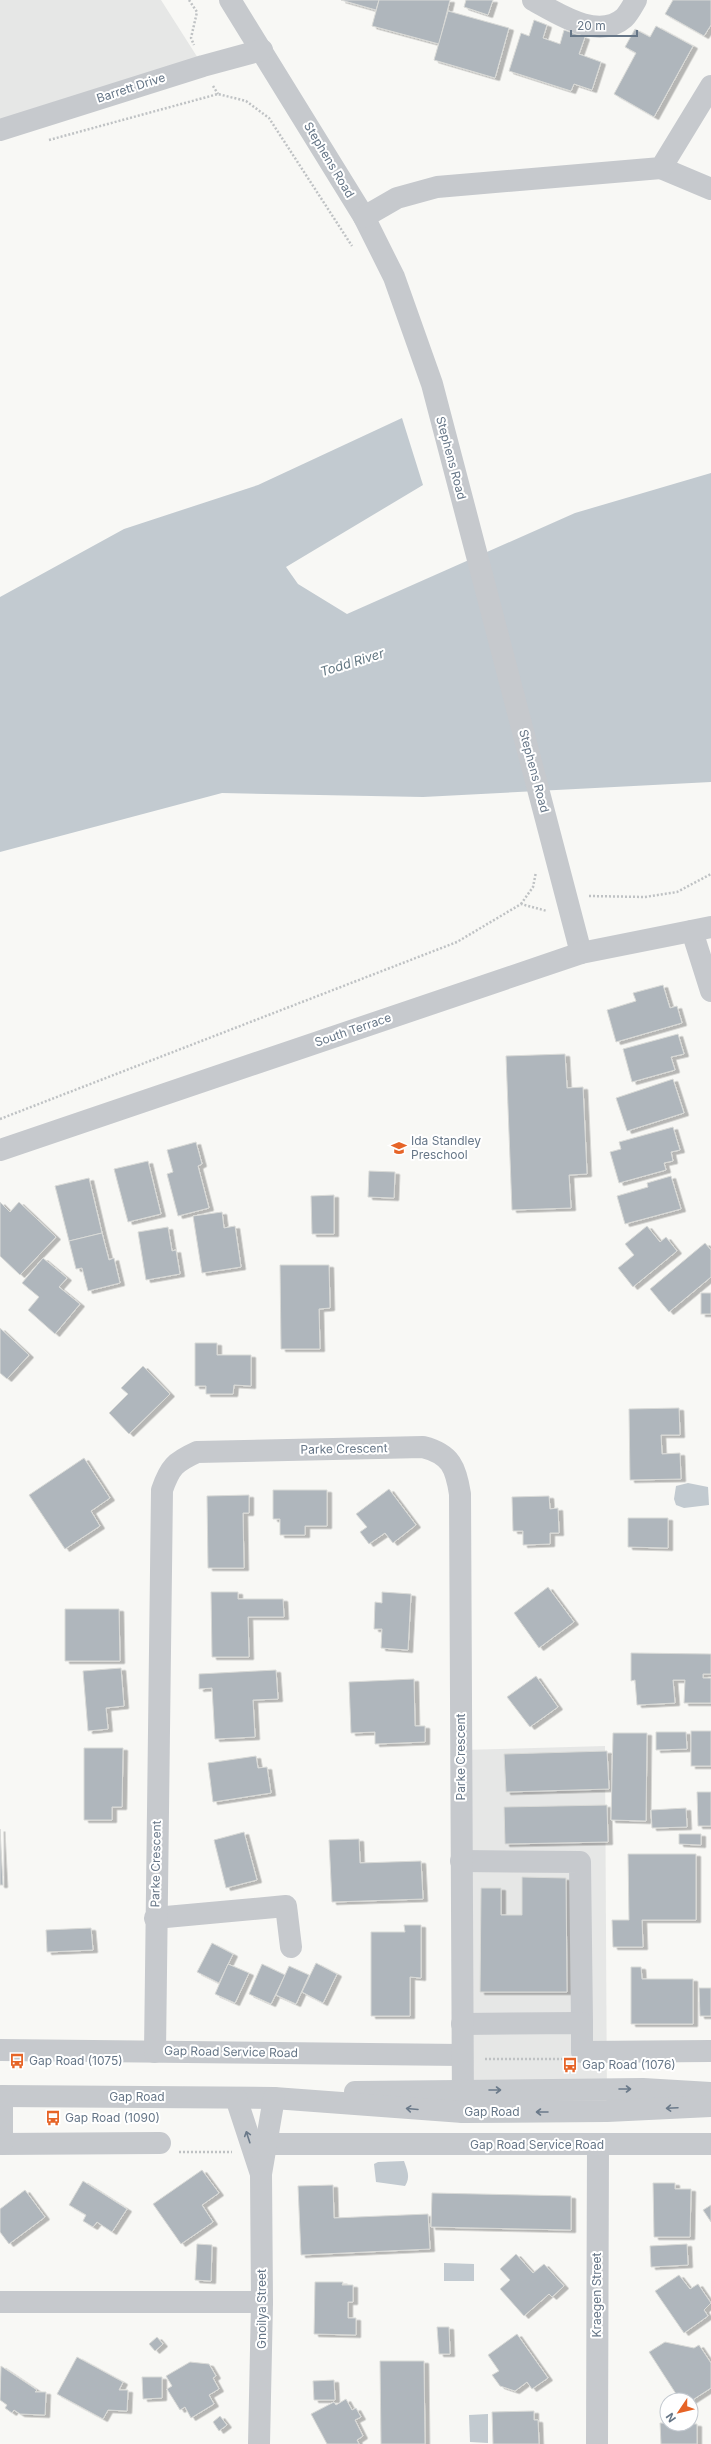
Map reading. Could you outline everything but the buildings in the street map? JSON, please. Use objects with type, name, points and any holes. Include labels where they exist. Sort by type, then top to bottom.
[{"type":"street","name":"Stephens Road","points":[[230,0],[364,217],[394,277],[432,384],[581,953]]},
{"type":"street","points":[[533,0],[563,17],[593,27],[611,24],[624,18],[636,0]]},
{"type":"street","name":"Barrett Drive","points":[[0,130],[202,66],[262,50]]},
{"type":"street","points":[[661,168],[711,86]]},
{"type":"street","points":[[364,217],[397,198],[437,188],[661,168],[711,189]]},
{"type":"street","points":[[701,929],[711,991]]},
{"type":"street","name":"South Terrace","points":[[0,1150],[581,953],[701,929]]},
{"type":"street","name":"Parke Crescent","points":[[155,2052],[162,1490],[168,1472],[178,1461],[197,1452],[423,1447],[438,1451],[450,1462],[457,1473],[460,1494],[463,2112]]},
{"type":"street","points":[[461,1861],[580,1862],[582,2052],[711,2052]]},
{"type":"street","points":[[156,1918],[286,1906],[291,1947]]},
{"type":"street","points":[[462,2024],[582,2023]]},
{"type":"street","name":"Gap Road Service Road","points":[[0,2050],[462,2057]]},
{"type":"street","name":"Gap Road","points":[[274,2098],[354,2092],[462,2090],[643,2089],[711,2093]]},
{"type":"street","points":[[1,2096],[1,2144],[160,2143]]},
{"type":"street","name":"Gap Road","points":[[1,2096],[274,2098],[463,2112],[607,2111],[711,2106]]},
{"type":"street","points":[[236,2098],[261,2148]]},
{"type":"street","name":"Gnoilya Street","points":[[259,2444],[262,2302],[261,2148],[274,2098]]},
{"type":"street","name":"Gap Road Service Road","points":[[261,2148],[711,2144]]},
{"type":"street","name":"Kraegen Street","points":[[597,2444],[598,2146]]},
{"type":"street","points":[[0,2302],[262,2302]]},
{"type":"path","points":[[45,141],[218,94],[246,101],[269,118],[354,250]]},
{"type":"path","points":[[0,1119],[457,942],[521,904],[549,911],[568,902],[594,895],[645,897],[677,892],[711,874]]},
{"type":"path","points":[[462,2057],[573,2059],[582,2052]]},
{"type":"path","points":[[160,2143],[165,2152],[261,2148]]},
{"type":"shaded area","points":[[0,0],[161,0],[203,66],[0,130]]},
{"type":"shaded area","points":[[605,1746],[607,2111],[463,2112],[461,1750]]},
{"type":"water","name":"Todd River","points":[[402,418],[423,485],[286,567],[298,584],[347,614],[575,513],[711,473],[711,782],[423,797],[222,793],[0,852],[0,597],[124,529],[258,485]]},
{"type":"water","points":[[688,1483],[708,1487],[709,1505],[684,1508],[676,1505],[674,1499],[676,1486]]},
{"type":"water","points":[[404,2161],[408,2177],[405,2186],[376,2182],[374,2164],[378,2162]]},
{"type":"water","points":[[444,2263],[474,2264],[474,2281],[444,2281]]},
{"type":"water","points":[[488,2414],[488,2443],[470,2442],[469,2415]]},
{"type":"place","name":"Ida Standley Preschool","points":[[399,1148]]},
{"type":"place","name":"Gap Road (1075)","points":[[17,2061]]},
{"type":"place","name":"Gap Road (1076)","points":[[570,2065]]},
{"type":"place","name":"Gap Road (1090)","points":[[53,2118]]}]
